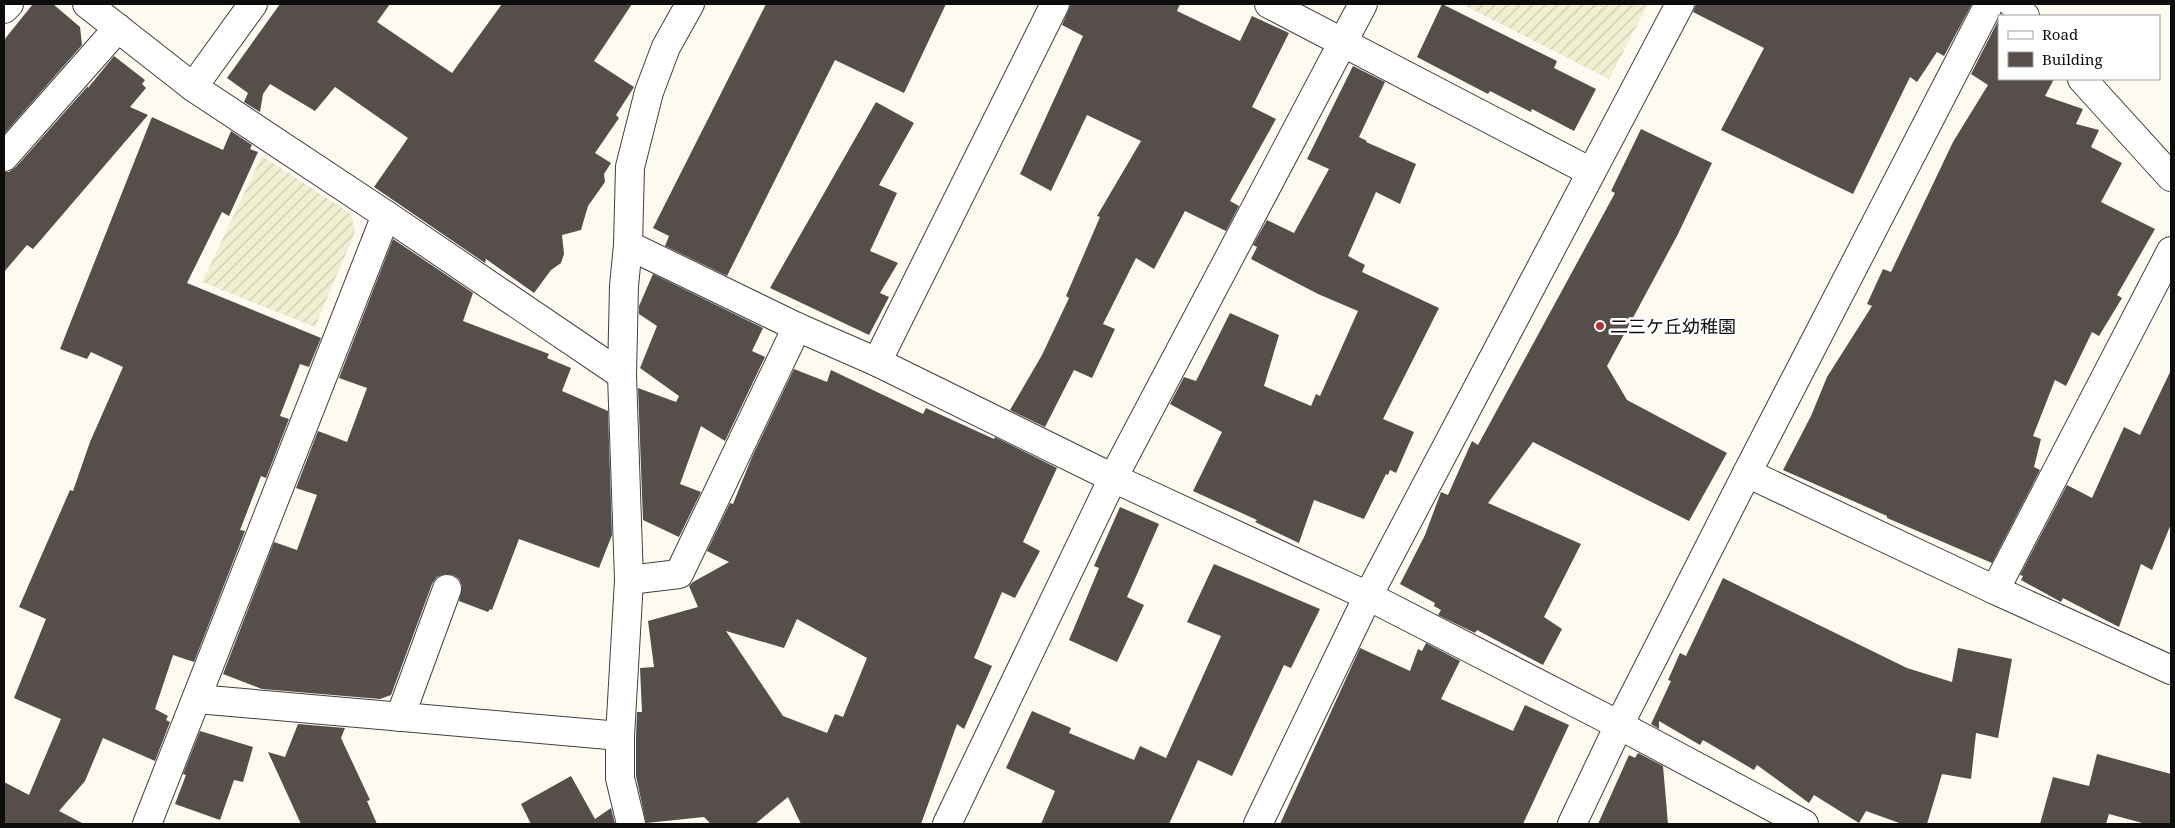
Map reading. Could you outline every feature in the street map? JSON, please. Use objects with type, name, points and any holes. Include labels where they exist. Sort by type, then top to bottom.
[{"type":"street","points":[[4,10],[8,4]]},
{"type":"street","points":[[87,4],[193,87],[622,375]]},
{"type":"street","points":[[193,87],[253,4]]},
{"type":"street","points":[[632,824],[620,778],[620,736],[629,580],[622,375],[630,166],[650,92],[666,47],[690,4]]},
{"type":"street","points":[[876,362],[1055,4]]},
{"type":"street","points":[[1269,4],[1590,172]]},
{"type":"street","points":[[947,824],[1113,478],[1363,4]]},
{"type":"street","points":[[1258,824],[1368,596],[1680,4]]},
{"type":"street","points":[[1572,824],[1619,725],[1747,473],[1989,4]]},
{"type":"street","points":[[2014,4],[2024,15]]},
{"type":"street","points":[[4,157],[118,28]]},
{"type":"street","points":[[2083,80],[2171,177]]},
{"type":"street","points":[[147,824],[386,215]]},
{"type":"street","points":[[628,245],[797,328],[876,362],[1113,478],[1368,596],[1619,725],[1804,824]]},
{"type":"street","points":[[1994,590],[2171,251]]},
{"type":"street","points":[[629,580],[679,574],[797,328]]},
{"type":"street","points":[[1747,473],[1994,590],[2171,670]]},
{"type":"street","points":[[400,716],[447,589]]},
{"type":"street","points":[[197,699],[620,736]]},
{"type":"shaded area","points":[[1462,4],[1648,4],[1609,79]]},
{"type":"shaded area","points":[[262,156],[351,214],[355,232],[315,327],[202,282]]},
{"type":"building","points":[[33,4],[53,4],[80,27],[82,45],[4,134],[4,40]]},
{"type":"building","points":[[280,4],[390,4],[377,22],[452,73],[502,4],[632,4],[594,61],[634,87],[616,115],[619,118],[595,153],[611,163],[604,174],[605,182],[588,206],[581,230],[562,235],[564,254],[561,263],[551,270],[534,293],[486,259],[485,263],[374,187],[408,138],[335,87],[315,111],[270,84],[263,94],[260,112],[244,102],[248,93],[227,78]]},
{"type":"building","points":[[766,4],[946,4],[904,93],[835,60],[727,276],[665,246],[669,236],[653,228]]},
{"type":"building","points":[[1071,4],[1180,4],[1177,11],[1240,41],[1252,16],[1289,33],[1252,107],[1276,119],[1230,201],[1239,206],[1226,231],[1185,211],[1154,269],[1136,258],[1103,324],[1115,329],[1092,378],[1074,370],[1045,427],[1010,410],[1042,355],[1069,298],[1066,296],[1100,217],[1097,216],[1141,141],[1087,115],[1051,191],[1020,174],[1083,36],[1062,25]]},
{"type":"building","points":[[1442,4],[1557,61],[1554,68],[1596,89],[1574,131],[1532,109],[1531,112],[1490,91],[1488,94],[1417,57]]},
{"type":"building","points":[[1696,4],[1972,4],[1944,56],[1937,52],[1917,82],[1910,77],[1853,194],[1721,130],[1764,48],[1693,12]]},
{"type":"building","points":[[1998,21],[1998,80],[2053,80],[2045,96],[2083,109],[2076,124],[2099,130],[2091,147],[2122,163],[2101,202],[2155,229],[2117,295],[2122,298],[2099,336],[2092,332],[2066,386],[2055,380],[2033,436],[2041,439],[2034,467],[2040,470],[1992,563],[1887,518],[1887,516],[1783,470],[1811,416],[1827,377],[1872,306],[1867,304],[1883,269],[1891,272],[1953,142],[1988,85],[1971,74]]},
{"type":"building","points":[[114,56],[145,80],[142,84],[146,88],[130,107],[148,115],[33,249],[27,245],[4,272],[4,172],[9,172],[16,167],[88,86],[88,88]]},
{"type":"building","points":[[1353,66],[1385,82],[1359,137],[1366,142],[1416,164],[1400,204],[1376,192],[1348,256],[1365,265],[1362,272],[1439,308],[1383,419],[1414,432],[1396,473],[1390,470],[1388,475],[1386,474],[1364,519],[1314,500],[1299,543],[1255,522],[1257,520],[1193,491],[1222,432],[1170,404],[1184,377],[1196,381],[1230,313],[1279,335],[1264,386],[1311,406],[1316,394],[1320,396],[1358,311],[1318,294],[1251,259],[1257,247],[1253,245],[1267,220],[1294,233],[1329,169],[1307,159]]},
{"type":"building","points":[[876,102],[914,123],[879,185],[897,193],[870,251],[898,263],[880,293],[889,297],[869,335],[770,288]]},
{"type":"building","points":[[152,117],[223,150],[231,131],[252,145],[250,149],[258,152],[229,216],[222,212],[187,283],[321,338],[309,367],[300,364],[280,416],[289,419],[266,478],[261,476],[240,530],[245,531],[194,662],[173,655],[155,709],[168,716],[166,720],[170,722],[155,761],[103,738],[85,781],[59,811],[84,824],[4,824],[4,782],[29,795],[61,719],[14,698],[46,619],[19,607],[70,490],[73,491],[90,442],[123,367],[91,352],[87,359],[60,349]]},
{"type":"building","points":[[1641,129],[1712,163],[1677,236],[1607,366],[1627,400],[1727,453],[1689,521],[1533,442],[1488,503],[1581,544],[1544,617],[1562,629],[1543,665],[1477,630],[1475,633],[1438,615],[1441,610],[1434,606],[1435,603],[1400,584],[1425,535],[1441,492],[1448,495],[1472,441],[1478,445],[1615,193],[1611,191]]},
{"type":"building","points":[[393,239],[473,293],[463,321],[549,354],[547,358],[571,368],[562,391],[608,411],[612,535],[599,568],[519,539],[492,610],[490,609],[488,612],[459,601],[462,586],[459,579],[453,575],[445,574],[437,577],[432,584],[391,695],[380,699],[262,689],[223,674],[274,542],[297,550],[317,495],[296,488],[318,431],[347,442],[367,388],[339,378]]},
{"type":"building","points":[[653,274],[763,328],[752,351],[765,357],[725,441],[701,426],[680,484],[701,492],[679,537],[643,520],[638,388],[676,402],[679,396],[640,368],[657,326],[639,314],[639,306]]},
{"type":"building","points":[[794,369],[827,382],[831,370],[923,414],[926,408],[994,439],[995,437],[1057,468],[1023,542],[1040,551],[1015,598],[1002,592],[974,658],[992,666],[964,729],[957,724],[921,824],[801,824],[788,797],[755,824],[711,824],[704,817],[646,823],[636,776],[636,736],[637,712],[642,712],[640,668],[654,667],[648,621],[698,607],[689,586],[729,562],[707,551],[730,503],[733,504],[752,457]],"holes":[[[797,619],[867,658],[843,717],[835,714],[827,733],[783,716],[726,631],[784,648]]]},
{"type":"building","points":[[2171,370],[2171,524],[2152,570],[2141,564],[2119,627],[2063,598],[2061,602],[2021,580],[2023,576],[2020,575],[2067,485],[2092,498],[2124,427],[2140,435]]},
{"type":"building","points":[[1120,507],[1159,524],[1127,597],[1144,605],[1117,662],[1069,640],[1099,568],[1094,566]]},
{"type":"building","points":[[1214,564],[1320,609],[1291,668],[1284,665],[1232,776],[1198,760],[1169,824],[1041,824],[1055,791],[1006,768],[1032,711],[1071,728],[1069,733],[1134,760],[1140,746],[1166,758],[1221,636],[1187,622]]},
{"type":"building","points":[[1723,578],[1907,668],[1952,682],[1958,648],[2012,659],[1998,738],[1976,733],[1971,779],[1942,774],[1927,824],[1902,824],[1866,811],[1859,823],[1814,795],[1809,803],[1757,765],[1754,770],[1703,740],[1700,745],[1659,721],[1659,729],[1651,724],[1671,681],[1668,680],[1680,653],[1686,656]]},
{"type":"building","points":[[1426,643],[1460,661],[1441,699],[1513,731],[1525,705],[1569,725],[1523,824],[1280,824],[1360,648],[1410,671],[1418,649],[1422,651]]},
{"type":"building","points":[[298,724],[345,728],[341,738],[370,800],[367,801],[377,824],[301,824],[268,752],[285,757]]},
{"type":"building","points":[[200,731],[253,747],[243,782],[234,780],[220,820],[175,804],[186,775],[183,774]]},
{"type":"building","points":[[1638,753],[1663,766],[1668,824],[1598,824],[1629,755],[1635,758]]},
{"type":"building","points":[[2097,754],[2171,774],[2171,824],[2146,824],[2109,814],[2106,824],[2040,824],[2053,777],[2089,786]]},
{"type":"building","points":[[571,776],[595,819],[611,808],[615,824],[531,824],[521,804]]},
{"type":"place","name":"二三ケ丘幼稚園","points":[[1600,326]]}]
